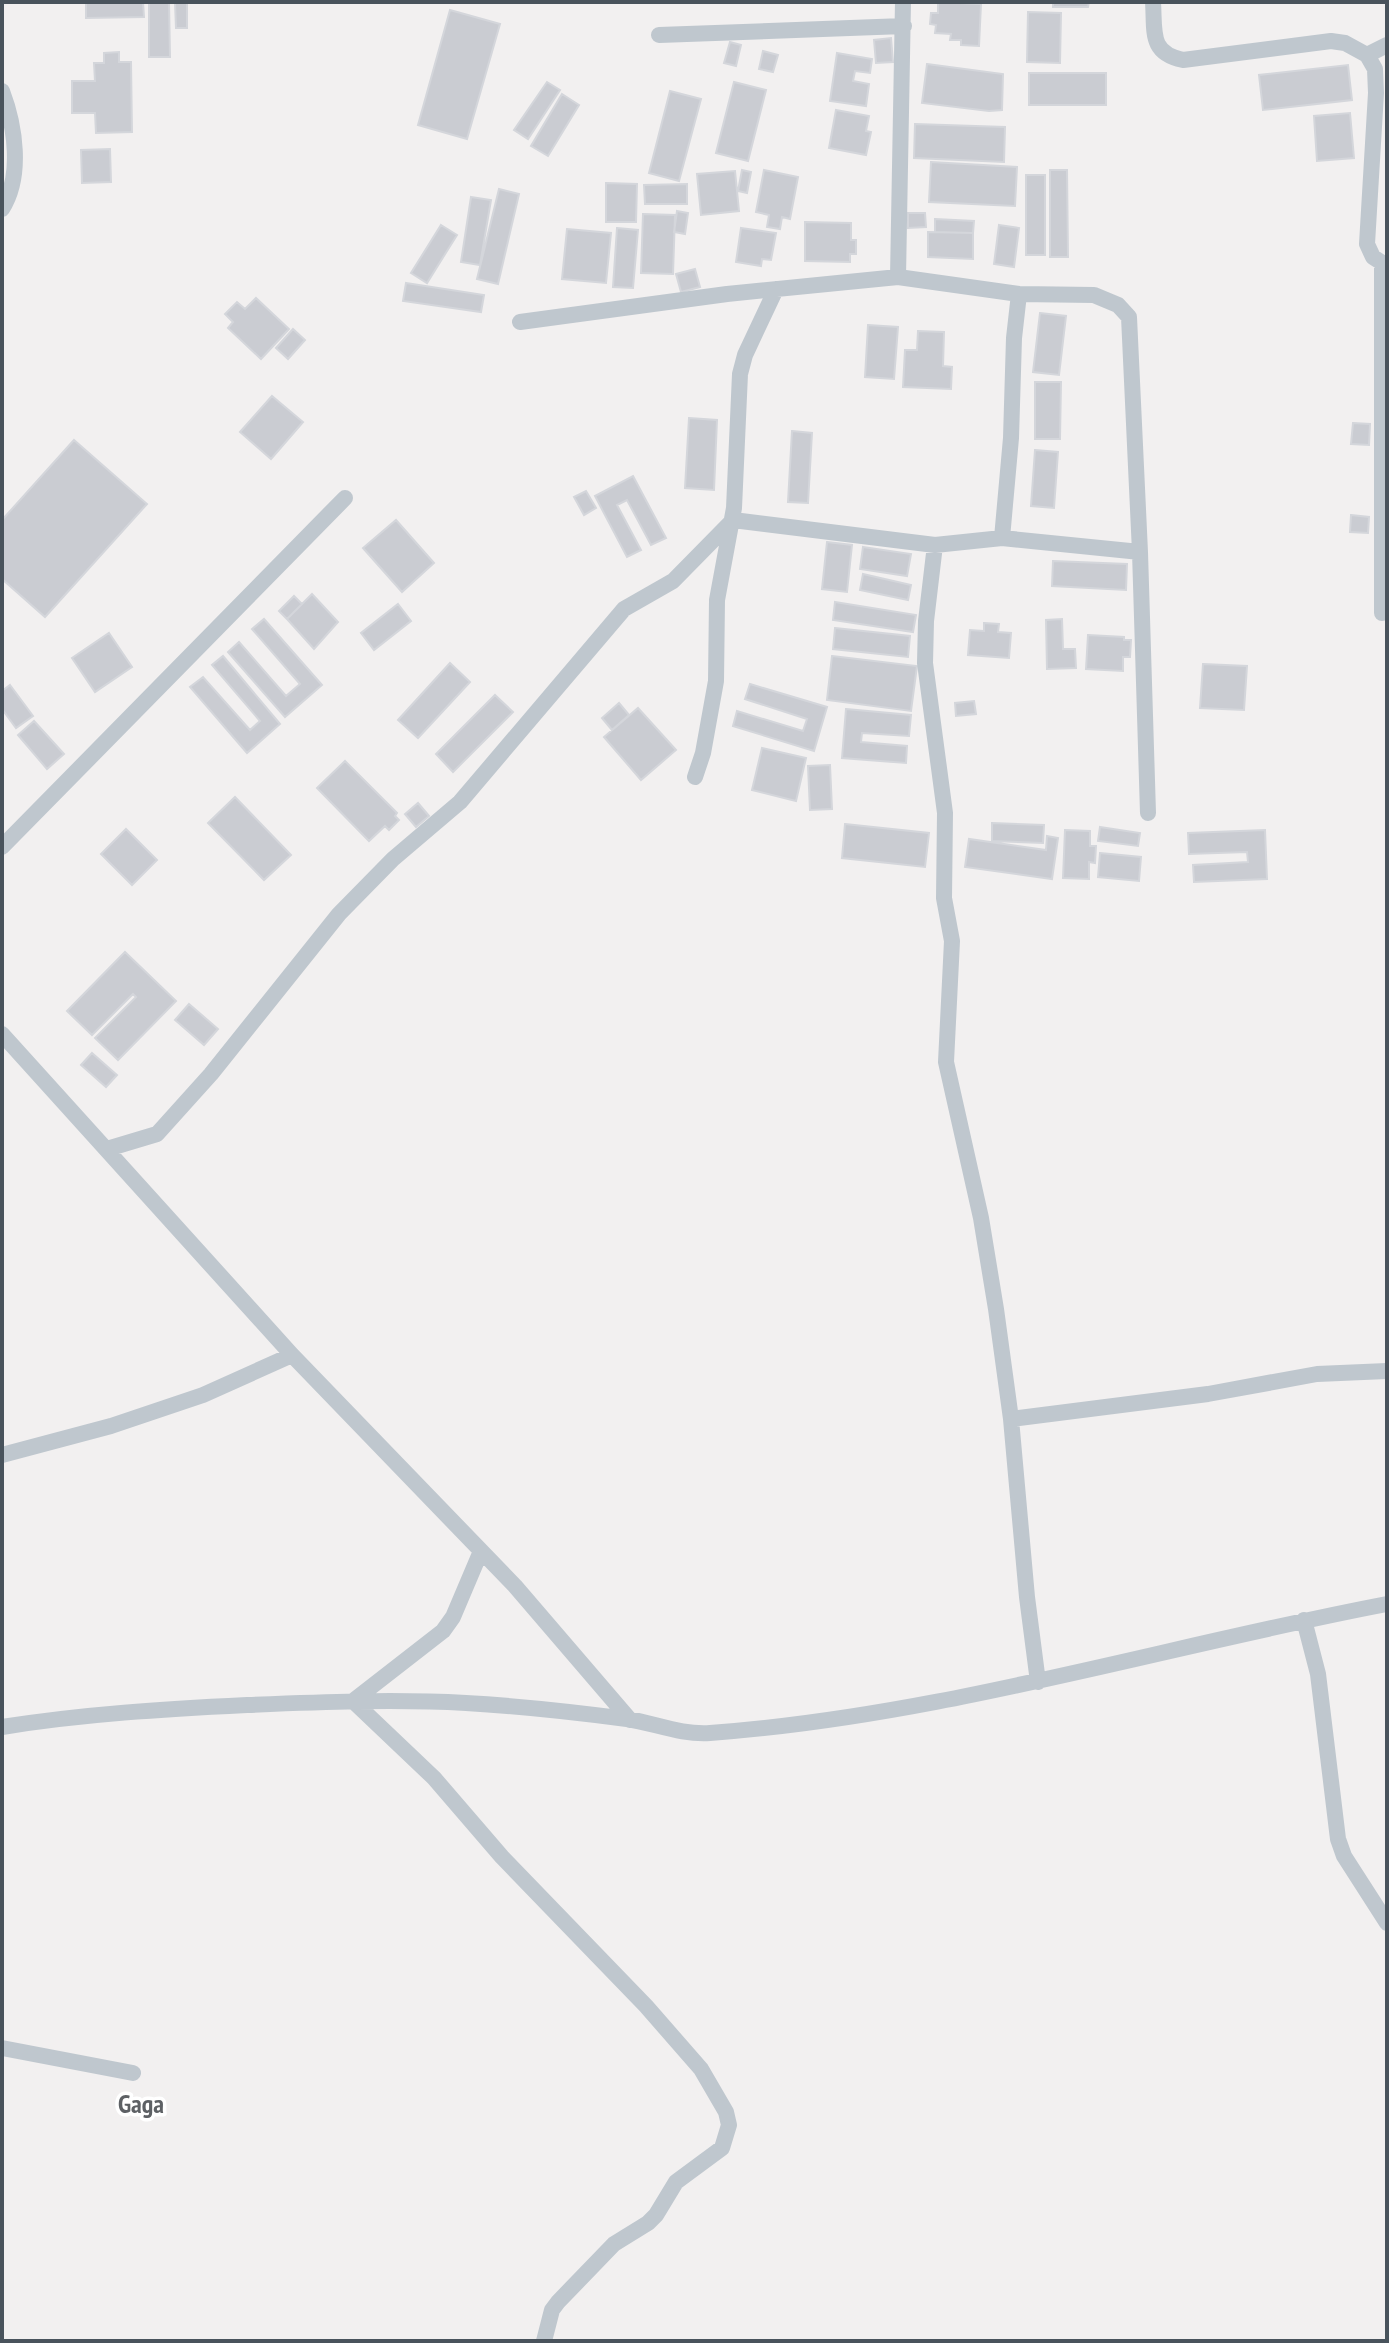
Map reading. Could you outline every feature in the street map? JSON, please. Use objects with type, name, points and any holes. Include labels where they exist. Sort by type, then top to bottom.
[{"type":"street","points":[[898,277],[903,2]]},
{"type":"street","points":[[1153,2],[1155,36],[1161,50],[1171,57],[1183,60],[1331,41],[1357,47],[1367,55],[1375,69],[1367,244],[1373,257],[1384,265],[1382,613]]},
{"type":"street","points":[[659,35],[904,26]]},
{"type":"street","points":[[1367,55],[1387,45]]},
{"type":"street","points":[[2,91],[15,150],[12,192],[2,209]]},
{"type":"street","points":[[520,322],[776,289],[898,277],[1019,294],[1094,295],[1118,305],[1129,317],[1148,813]]},
{"type":"street","points":[[695,777],[703,753],[716,681],[717,600],[733,520],[740,374],[745,355],[776,289]]},
{"type":"street","points":[[1002,538],[1019,294]]},
{"type":"street","points":[[2,847],[345,498]]},
{"type":"street","points":[[733,520],[935,545],[1002,538],[1140,552]]},
{"type":"street","points":[[107,1149],[157,1134],[287,983],[339,914],[393,859],[460,802],[624,609],[673,581],[733,520]]},
{"type":"street","points":[[935,545],[925,651],[945,813],[944,898],[952,941],[945,1048],[981,1218],[1011,1419],[1038,1682]]},
{"type":"street","points":[[2,1034],[292,1355],[534,1608],[630,1720]]},
{"type":"street","points":[[2,1455],[138,1417],[203,1395],[292,1355]]},
{"type":"street","points":[[1011,1419],[1208,1394],[1317,1374],[1387,1371]]},
{"type":"street","points":[[353,1701],[443,1631],[453,1617],[481,1551]]},
{"type":"street","points":[[2,1727],[165,1709],[353,1701],[466,1703],[630,1720],[705,1734],[845,1718],[1038,1682],[1304,1620],[1387,1604]]},
{"type":"street","points":[[1304,1620],[1318,1674],[1338,1839],[1344,1856],[1387,1923]]},
{"type":"street","points":[[353,1701],[434,1778],[502,1857],[646,2006],[701,2069],[726,2112],[729,2125],[722,2148],[676,2182],[648,2223],[614,2244],[580,2277],[552,2310],[544,2341]]},
{"type":"street","points":[[2,2048],[133,2073]]},
{"type":"building","points":[[86,2],[143,2],[144,17],[86,18]]},
{"type":"building","points":[[149,2],[169,2],[170,57],[149,57]]},
{"type":"building","points":[[187,2],[187,28],[176,28],[175,3]]},
{"type":"building","points":[[938,2],[981,4],[979,46],[961,45],[961,40],[950,40],[951,34],[935,33],[936,25],[930,24],[931,13],[938,13]]},
{"type":"building","points":[[1053,2],[1089,2],[1088,7],[1053,7]]},
{"type":"building","points":[[450,10],[500,24],[467,139],[418,125]]},
{"type":"building","points":[[1028,12],[1061,13],[1060,63],[1027,62]]},
{"type":"building","points":[[891,38],[893,62],[876,63],[874,40]]},
{"type":"building","points":[[730,42],[741,45],[736,66],[724,63]]},
{"type":"building","points":[[763,51],[778,55],[773,72],[759,69]]},
{"type":"building","points":[[119,52],[119,62],[131,62],[132,132],[96,133],[95,113],[72,113],[72,81],[95,81],[94,63],[104,63],[104,53]]},
{"type":"building","points":[[837,53],[872,59],[870,73],[855,71],[853,81],[869,84],[866,106],[830,101]]},
{"type":"building","points":[[927,64],[1003,74],[1002,110],[922,103]]},
{"type":"building","points":[[1348,65],[1352,100],[1263,110],[1259,75]]},
{"type":"building","points":[[1029,73],[1106,73],[1106,105],[1029,105]]},
{"type":"building","points":[[547,82],[560,90],[528,139],[514,130]]},
{"type":"building","points":[[734,82],[766,90],[748,161],[716,153]]},
{"type":"building","points":[[670,91],[701,99],[679,181],[649,173]]},
{"type":"building","points":[[562,94],[579,105],[548,156],[531,146]]},
{"type":"building","points":[[836,110],[869,116],[866,131],[871,132],[866,155],[829,148]]},
{"type":"building","points":[[1350,113],[1354,158],[1317,161],[1314,116]]},
{"type":"building","points":[[915,124],[1005,127],[1004,162],[914,158]]},
{"type":"building","points":[[110,149],[111,182],[82,183],[81,150]]},
{"type":"building","points":[[931,162],[1017,167],[1015,206],[929,202]]},
{"type":"building","points":[[742,170],[751,172],[747,193],[738,191]]},
{"type":"building","points":[[764,170],[798,177],[790,219],[782,217],[780,229],[767,227],[769,215],[756,212]]},
{"type":"building","points":[[1050,170],[1067,170],[1068,257],[1050,257]]},
{"type":"building","points":[[735,171],[739,211],[701,215],[697,174]]},
{"type":"building","points":[[1026,175],[1045,175],[1045,255],[1026,255]]},
{"type":"building","points":[[606,183],[637,184],[636,222],[606,222]]},
{"type":"building","points":[[687,184],[687,204],[645,204],[644,185]]},
{"type":"building","points":[[499,189],[519,194],[498,284],[477,279]]},
{"type":"building","points":[[471,197],[491,200],[480,265],[461,262]]},
{"type":"building","points":[[677,211],[688,213],[685,234],[674,232]]},
{"type":"building","points":[[908,213],[925,213],[926,227],[908,228]]},
{"type":"building","points":[[643,214],[675,215],[673,274],[641,273]]},
{"type":"building","points":[[935,219],[974,221],[973,233],[935,232]]},
{"type":"building","points":[[805,222],[851,223],[851,240],[856,240],[856,254],[850,254],[850,262],[805,261]]},
{"type":"building","points":[[441,225],[457,235],[427,283],[411,273]]},
{"type":"building","points":[[999,225],[1019,228],[1014,267],[994,264]]},
{"type":"building","points":[[617,228],[638,230],[633,288],[613,287]]},
{"type":"building","points":[[741,228],[776,233],[771,260],[762,259],[761,266],[736,262]]},
{"type":"building","points":[[567,229],[611,233],[606,283],[562,279]]},
{"type":"building","points":[[928,232],[973,233],[973,259],[928,257]]},
{"type":"building","points":[[695,269],[700,287],[681,292],[676,274]]},
{"type":"building","points":[[406,283],[484,295],[481,312],[403,301]]},
{"type":"building","points":[[256,298],[289,329],[261,359],[228,328],[233,322],[225,314],[237,302],[245,309]]},
{"type":"building","points":[[1040,313],[1066,316],[1059,375],[1033,372]]},
{"type":"building","points":[[868,325],[898,327],[894,379],[865,377]]},
{"type":"building","points":[[293,329],[305,340],[288,359],[276,348]]},
{"type":"building","points":[[918,331],[944,332],[943,366],[952,367],[951,389],[903,387],[905,350],[917,350]]},
{"type":"building","points":[[1035,382],[1061,382],[1060,439],[1035,439]]},
{"type":"building","points":[[272,396],[303,422],[271,459],[240,432]]},
{"type":"building","points":[[689,418],[717,420],[714,490],[685,488]]},
{"type":"building","points":[[1353,423],[1370,424],[1369,445],[1351,444]]},
{"type":"building","points":[[792,431],[812,433],[808,503],[788,502]]},
{"type":"building","points":[[74,440],[147,504],[45,617],[2,579],[2,520]]},
{"type":"building","points":[[1035,450],[1058,452],[1054,508],[1031,506]]},
{"type":"building","points":[[633,476],[666,538],[651,545],[627,500],[617,505],[641,550],[627,557],[595,496]]},
{"type":"building","points":[[586,491],[596,508],[584,515],[574,497]]},
{"type":"building","points":[[1351,515],[1369,517],[1368,533],[1350,532]]},
{"type":"building","points":[[396,520],[434,563],[402,592],[363,548]]},
{"type":"building","points":[[827,542],[852,545],[847,592],[822,589]]},
{"type":"building","points":[[863,547],[911,554],[907,576],[860,569]]},
{"type":"building","points":[[1053,561],[1127,564],[1126,590],[1052,586]]},
{"type":"building","points":[[863,574],[911,585],[908,600],[860,590]]},
{"type":"building","points":[[312,594],[338,622],[314,649],[287,619]]},
{"type":"building","points":[[294,596],[302,604],[287,619],[279,611]]},
{"type":"building","points":[[835,602],[916,615],[913,632],[833,620]]},
{"type":"building","points":[[398,604],[411,621],[374,650],[361,633]]},
{"type":"building","points":[[264,619],[322,685],[285,717],[228,652],[239,642],[286,696],[300,684],[252,629]]},
{"type":"building","points":[[1062,619],[1063,649],[1075,649],[1076,668],[1047,669],[1046,620]]},
{"type":"building","points":[[984,623],[999,624],[998,632],[1011,633],[1009,658],[968,655],[970,630],[984,631]]},
{"type":"building","points":[[835,628],[910,636],[908,657],[833,649]]},
{"type":"building","points":[[109,633],[132,667],[95,692],[72,658]]},
{"type":"building","points":[[1088,635],[1131,640],[1130,657],[1123,657],[1123,671],[1086,669]]},
{"type":"building","points":[[223,656],[280,724],[247,753],[190,687],[203,677],[250,730],[260,721],[212,665]]},
{"type":"building","points":[[832,656],[917,666],[911,711],[827,700]]},
{"type":"building","points":[[450,663],[470,682],[418,738],[398,720]]},
{"type":"building","points":[[1203,664],[1247,666],[1244,710],[1200,708]]},
{"type":"building","points":[[750,684],[827,707],[814,751],[733,726],[737,711],[803,731],[807,719],[745,699]]},
{"type":"building","points":[[10,685],[33,716],[16,728],[2,709],[2,691]]},
{"type":"building","points":[[495,695],[513,712],[453,772],[436,754]]},
{"type":"building","points":[[974,701],[976,714],[956,716],[955,703]]},
{"type":"building","points":[[619,703],[629,715],[612,730],[602,718]]},
{"type":"building","points":[[638,708],[676,750],[641,780],[604,737]]},
{"type":"building","points":[[846,709],[911,715],[909,736],[862,733],[861,742],[907,746],[906,763],[842,758]]},
{"type":"building","points":[[34,721],[64,754],[47,769],[18,735]]},
{"type":"building","points":[[762,748],[806,758],[796,801],[752,790]]},
{"type":"building","points":[[345,761],[397,813],[395,816],[399,820],[389,830],[385,826],[369,841],[317,788]]},
{"type":"building","points":[[830,765],[832,809],[810,810],[808,766]]},
{"type":"building","points":[[235,797],[291,855],[264,880],[208,823]]},
{"type":"building","points":[[418,803],[429,816],[416,827],[405,814]]},
{"type":"building","points":[[992,823],[1044,825],[1043,843],[992,841]]},
{"type":"building","points":[[845,824],[929,833],[925,867],[842,858]]},
{"type":"building","points":[[1100,827],[1140,833],[1138,846],[1098,841]]},
{"type":"building","points":[[126,829],[157,860],[132,885],[101,854]]},
{"type":"building","points":[[1065,830],[1090,831],[1090,846],[1096,846],[1095,863],[1089,862],[1089,879],[1063,878]]},
{"type":"building","points":[[1265,830],[1267,879],[1194,882],[1193,865],[1248,862],[1247,852],[1189,854],[1188,833]]},
{"type":"building","points":[[1047,836],[1058,838],[1052,879],[965,867],[969,839],[1046,850]]},
{"type":"building","points":[[1100,853],[1141,857],[1139,881],[1098,877]]},
{"type":"building","points":[[125,952],[176,1001],[118,1060],[95,1038],[136,997],[133,994],[92,1035],[67,1011]]},
{"type":"building","points":[[189,1004],[218,1029],[204,1045],[175,1020]]},
{"type":"building","points":[[92,1053],[117,1075],[106,1087],[81,1065]]},
{"type":"district","name":"Gaga","points":[[141,2103]]}]
